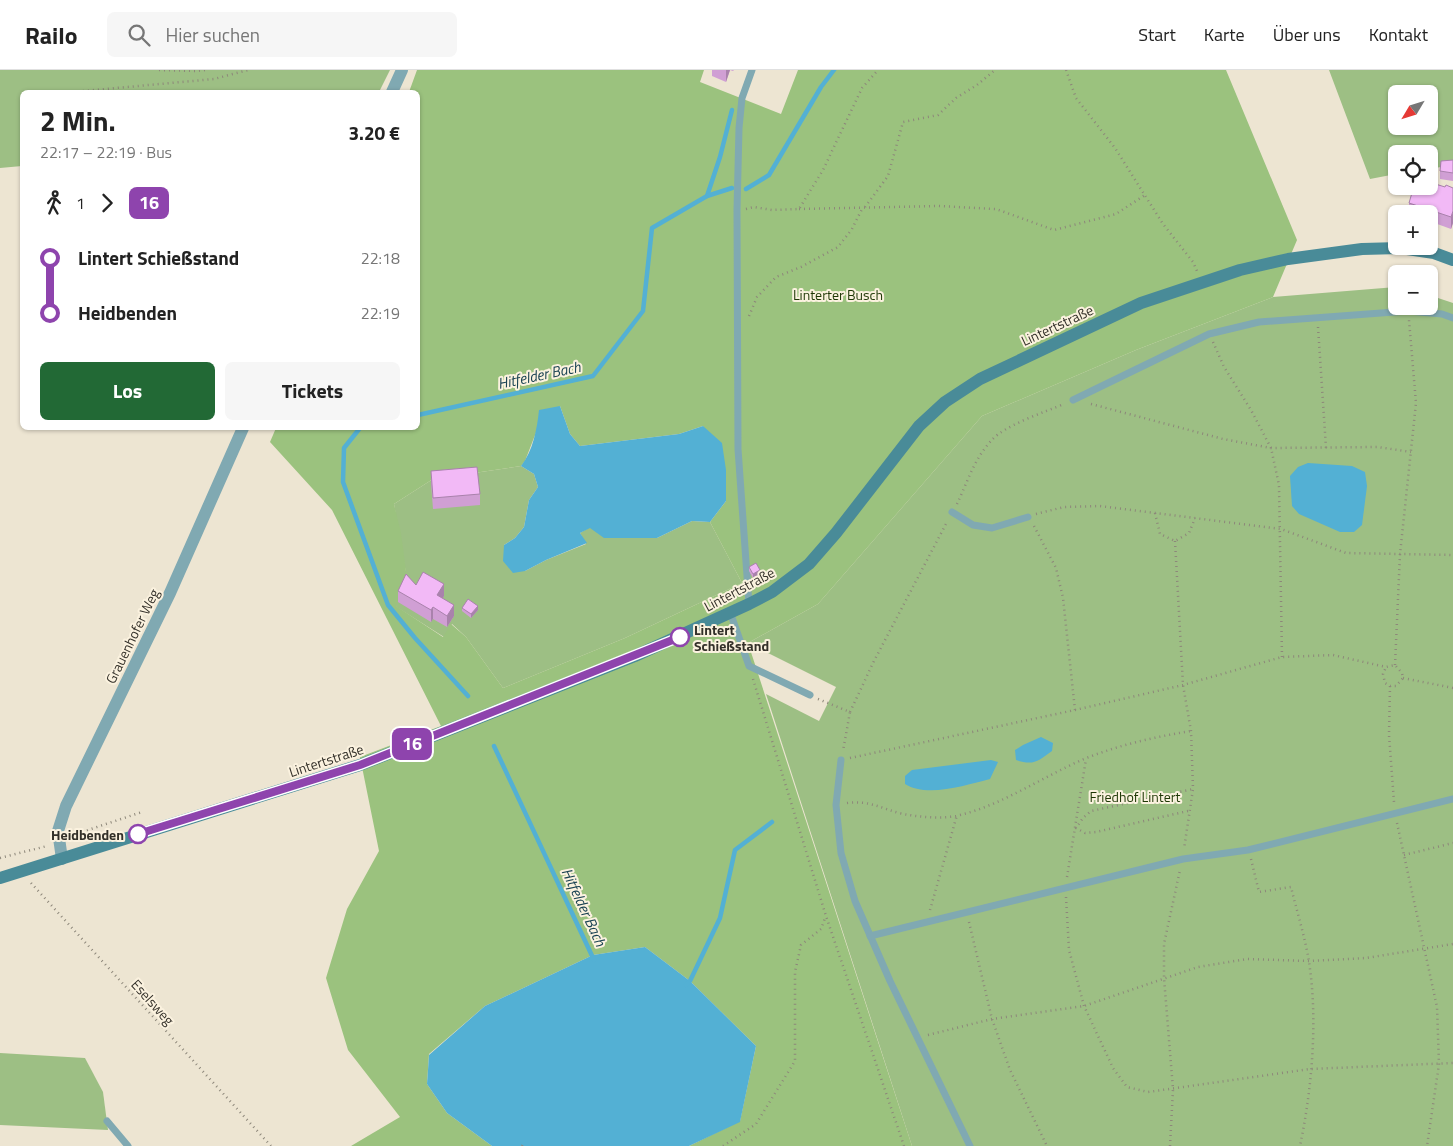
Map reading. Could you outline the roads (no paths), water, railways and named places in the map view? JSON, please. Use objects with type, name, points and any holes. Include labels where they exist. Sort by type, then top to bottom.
[{"type":"main road","name":"Lintertstraße","points":[[0,878],[360,765],[635,656],[749,604],[772,592],[809,564],[836,533],[919,426],[945,402],[980,379],[1025,356],[1141,303],[1200,282],[1288,259],[1362,249],[1400,248],[1434,253],[1453,260]]},
{"type":"street","points":[[393,90],[402,70]]},
{"type":"street","name":"Grauenhofer Weg","points":[[62,859],[58,831],[66,806],[170,592],[242,430]]},
{"type":"lane","points":[[749,604],[738,449],[738,210],[739,128],[742,98],[752,70]]},
{"type":"lane","points":[[1073,400],[1209,334],[1259,322],[1408,311],[1442,314],[1453,318]]},
{"type":"lane","points":[[952,512],[973,525],[992,528],[1028,517]]},
{"type":"lane","points":[[730,612],[748,666],[810,695]]},
{"type":"lane","points":[[841,760],[836,805],[841,853],[855,901],[917,1037],[970,1146]]},
{"type":"lane","points":[[870,936],[1182,859],[1248,850],[1453,799]]},
{"type":"lane","points":[[107,1122],[128,1146]]},
{"type":"water","points":[[560,406],[570,434],[580,446],[679,434],[703,426],[722,443],[726,470],[726,501],[710,522],[692,521],[657,538],[604,538],[590,528],[580,533],[587,543],[525,571],[513,573],[503,561],[504,545],[515,538],[524,527],[529,500],[538,487],[534,474],[521,466],[536,432],[539,410]]},
{"type":"water","points":[[1308,463],[1352,466],[1365,472],[1367,486],[1362,525],[1354,532],[1340,532],[1299,514],[1292,506],[1290,476],[1298,467]]},
{"type":"water","points":[[1041,737],[1053,743],[1052,751],[1032,762],[1027,763],[1016,760],[1015,750]]},
{"type":"water","points":[[991,760],[998,762],[990,779],[958,787],[935,790],[914,788],[905,784],[905,776],[912,770]]},
{"type":"water","points":[[645,947],[690,981],[756,1046],[740,1122],[689,1146],[492,1146],[447,1113],[427,1084],[429,1055],[485,1006],[593,955]]},
{"type":"waterway","name":"Hitfelder Bach","points":[[746,189],[769,175],[821,87],[834,70]]},
{"type":"waterway","points":[[707,196],[720,157],[732,110]]},
{"type":"waterway","name":"Hitfelder Bach","points":[[420,415],[593,376],[643,311],[652,228],[707,196],[732,188]]},
{"type":"waterway","name":"Hitfelder Bach","points":[[358,430],[344,448],[343,482],[388,605],[415,638],[468,696]]},
{"type":"waterway","name":"Hitfelder Bach","points":[[494,746],[594,960]]},
{"type":"waterway","points":[[686,985],[690,981],[720,918],[735,850],[772,822]]},
{"type":"place","name":"Lintert Schießstand","points":[[680,637]]},
{"type":"place","name":"Heidbenden","points":[[138,834]]},
{"type":"park label","name":"Linterter Busch","points":[[838,294]]},
{"type":"park label","name":"Friedhof Lintert","points":[[1135,796]]}]
